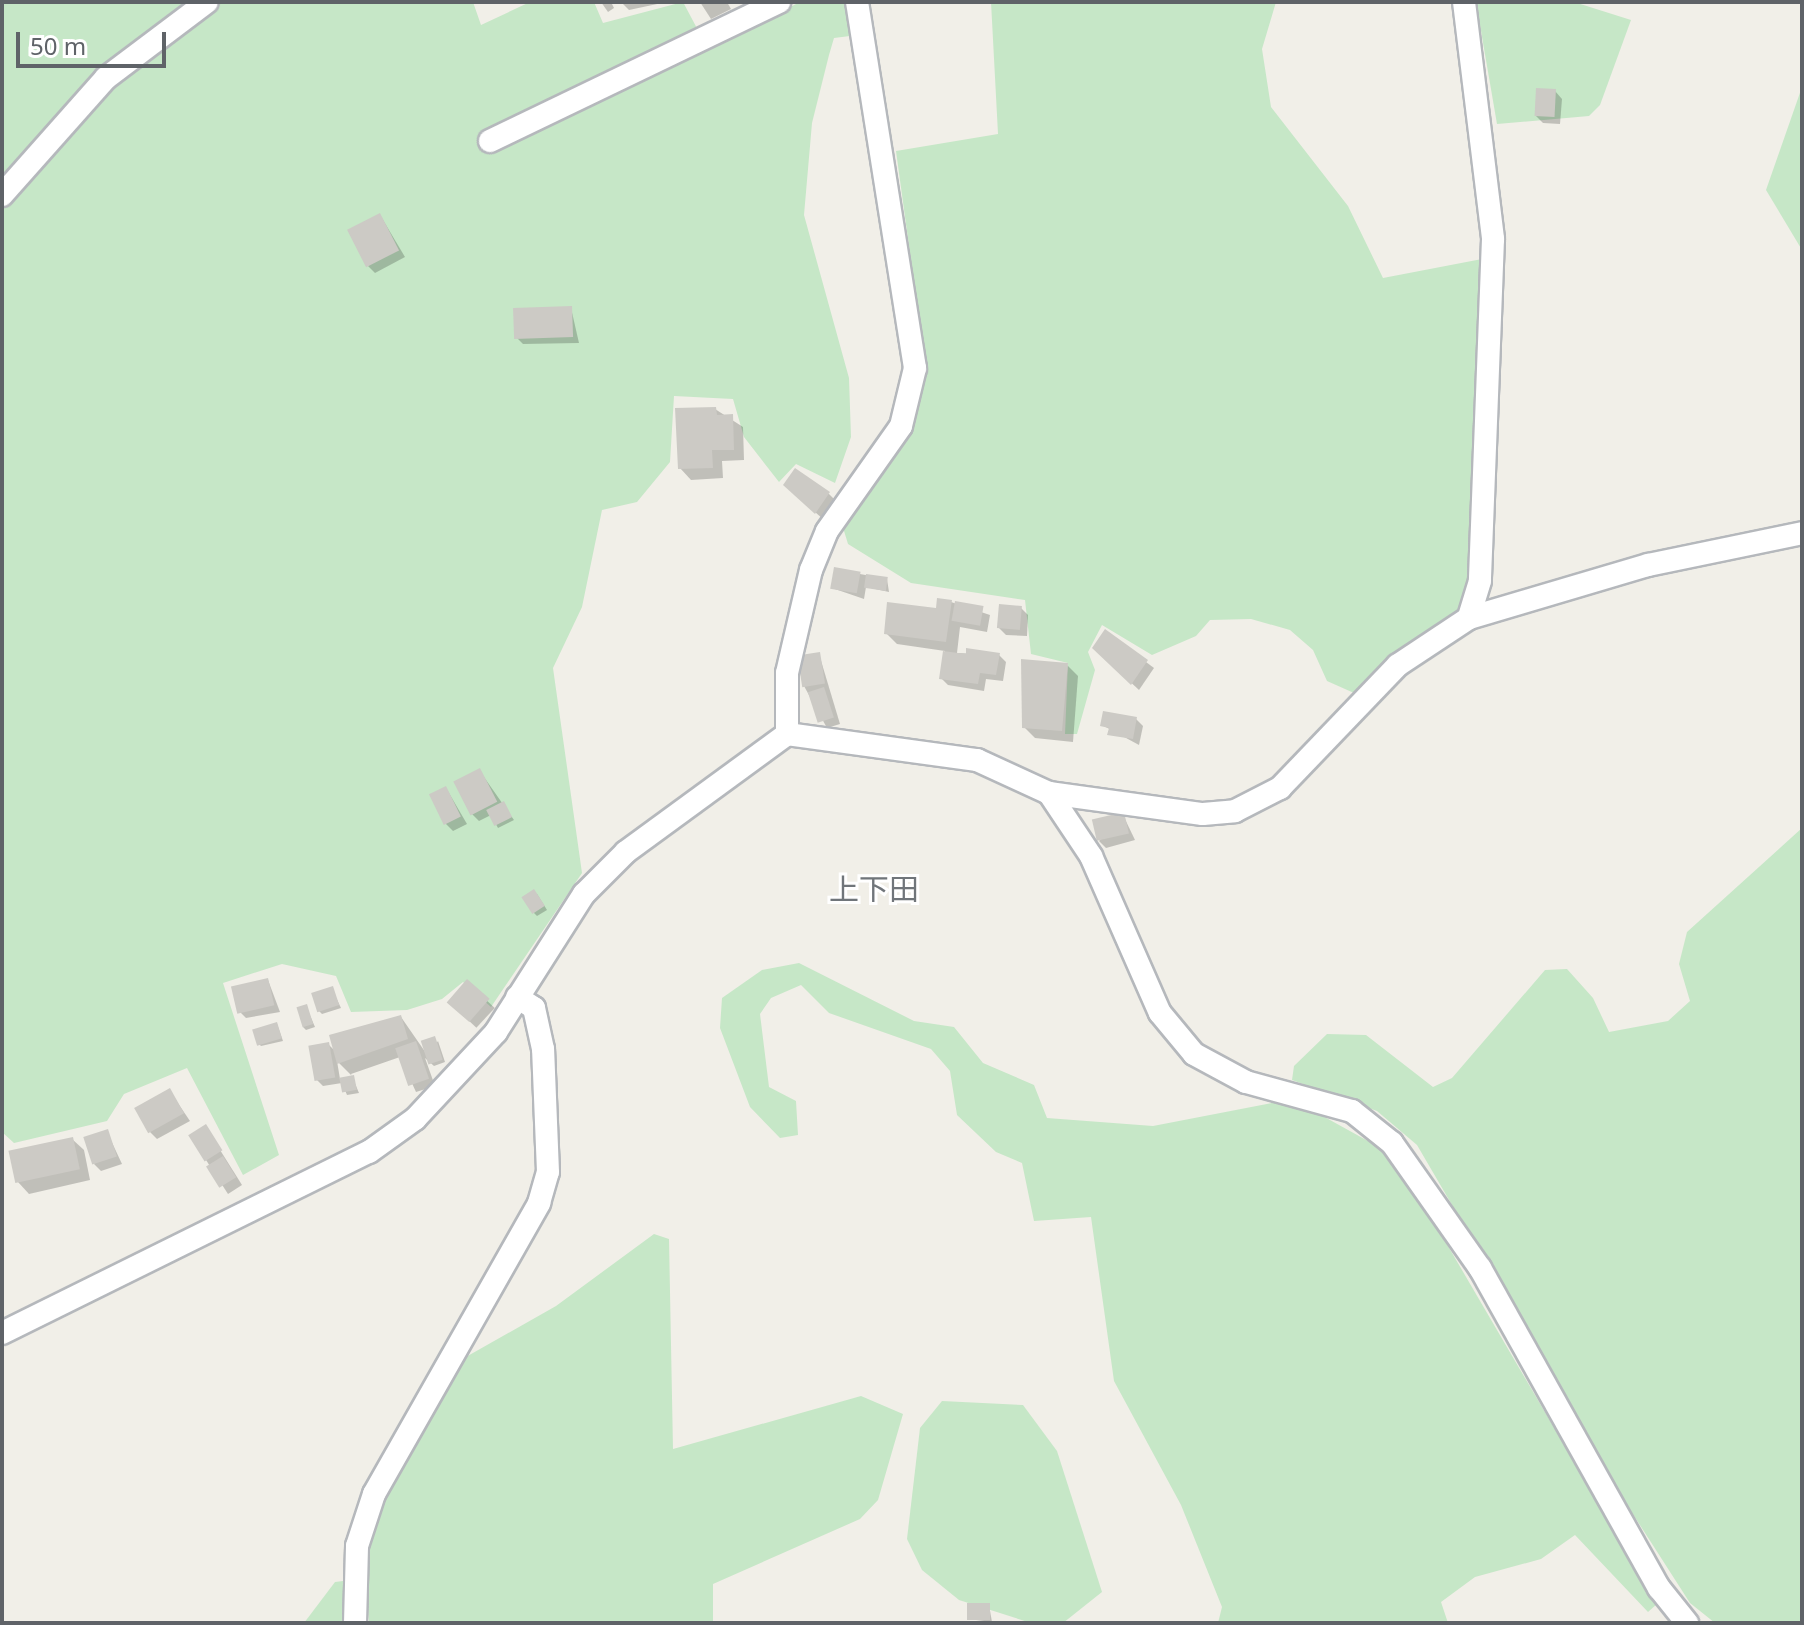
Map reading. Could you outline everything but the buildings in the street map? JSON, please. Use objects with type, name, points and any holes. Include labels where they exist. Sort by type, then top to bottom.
[{"type":"street","points":[[2,195],[106,78],[207,2]]},
{"type":"street","points":[[490,141],[779,2]]},
{"type":"street","points":[[787,734],[787,673],[811,570],[827,531],[901,426],[915,368],[857,2]]},
{"type":"street","points":[[1464,2],[1493,239],[1480,581],[1469,618]]},
{"type":"street","points":[[2,1333],[369,1152],[460,1078],[584,894],[626,852],[787,734],[977,760],[1049,793],[1203,814],[1257,803],[1301,770],[1398,665],[1469,618],[1648,565],[1802,533]]},
{"type":"street","points":[[1049,793],[1091,856],[1176,1035],[1221,1072],[1352,1111],[1392,1143],[1429,1191],[1659,1588],[1687,1623]]},
{"type":"street","points":[[355,1623],[357,1546],[374,1494],[539,1203],[548,1172],[543,1049],[534,1008],[517,997]]},
{"type":"green space","points":[[2,2],[473,2],[481,25],[530,2],[594,2],[603,23],[683,2],[708,49],[800,2],[846,2],[850,36],[834,38],[829,55],[812,123],[804,215],[849,378],[851,437],[835,483],[796,464],[779,482],[744,437],[733,399],[674,396],[670,462],[637,502],[602,510],[582,607],[553,668],[582,873],[491,1007],[463,982],[442,999],[407,1010],[351,1012],[336,976],[282,964],[223,983],[279,1155],[243,1175],[187,1068],[124,1094],[107,1121],[14,1143],[2,1132]]},
{"type":"green space","points":[[991,2],[1276,2],[1262,49],[1271,107],[1348,206],[1383,278],[1482,259],[1471,586],[1457,617],[1354,693],[1327,681],[1313,650],[1290,630],[1251,619],[1210,620],[1196,636],[1152,655],[1102,625],[1088,652],[1095,670],[1077,734],[1065,734],[1068,663],[1031,654],[1025,600],[911,583],[848,544],[841,521],[901,440],[917,409],[925,363],[896,151],[998,134]]},
{"type":"green space","points":[[1476,2],[1574,2],[1631,20],[1600,105],[1589,116],[1497,124]]},
{"type":"green space","points":[[1802,87],[1802,250],[1766,190]]},
{"type":"green space","points":[[1802,828],[1802,1623],[1715,1623],[1690,1603],[1629,1508],[1417,1145],[1377,1111],[1292,1080],[1294,1066],[1327,1034],[1366,1035],[1433,1087],[1452,1078],[1545,970],[1567,969],[1593,998],[1609,1032],[1668,1021],[1690,1001],[1679,964],[1687,932]]},
{"type":"green space","points":[[799,963],[914,1021],[954,1027],[983,1063],[1034,1085],[1047,1118],[1153,1126],[1292,1099],[1377,1146],[1417,1193],[1657,1604],[1648,1612],[1575,1535],[1541,1559],[1475,1577],[1441,1602],[1448,1623],[1218,1623],[1222,1607],[1181,1505],[1114,1381],[1091,1217],[1034,1221],[1022,1163],[996,1152],[957,1115],[950,1071],[931,1049],[829,1013],[801,985],[771,998],[760,1014],[769,1087],[796,1101],[798,1135],[780,1138],[750,1107],[720,1028],[722,998],[762,970]]},
{"type":"green space","points":[[654,1234],[669,1239],[673,1449],[861,1396],[903,1414],[878,1500],[860,1519],[713,1584],[713,1623],[369,1623],[364,1548],[387,1490],[457,1362],[556,1306]]},
{"type":"green space","points":[[942,1401],[1023,1405],[1057,1451],[1102,1592],[1063,1623],[1031,1623],[959,1600],[922,1570],[907,1539],[920,1428]]},
{"type":"green space","points":[[343,1581],[344,1623],[304,1623],[335,1582]]},
{"type":"district","name":"上下田","points":[[874,889]]}]
